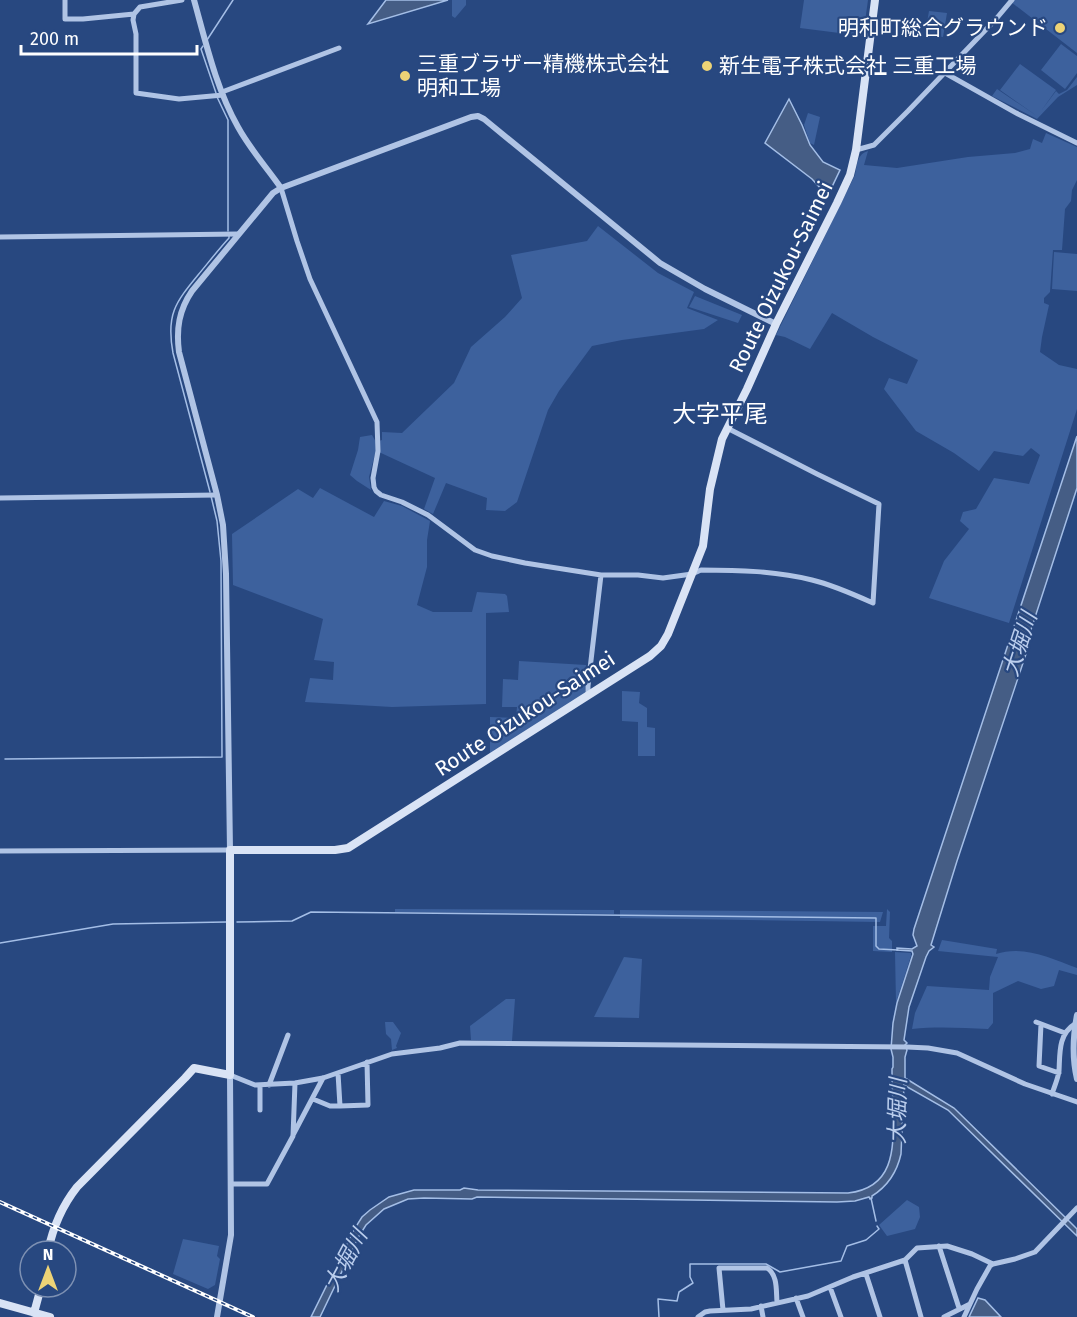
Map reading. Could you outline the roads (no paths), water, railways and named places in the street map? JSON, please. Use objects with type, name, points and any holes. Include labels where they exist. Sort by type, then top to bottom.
[{"type":"main road","name":"Route Oizukou-Saimei","points":[[230,850],[348,848],[650,656],[661,646],[703,546],[710,489],[722,439],[847,182],[856,150],[875,0]]},
{"type":"main road","points":[[51,1239],[59,1215],[77,1187],[194,1068],[230,1075],[230,850]]},
{"type":"main road","points":[[28,1313],[35,1299]]},
{"type":"main road","points":[[0,1303],[28,1313],[50,1317]]},
{"type":"street","points":[[65,0],[65,19],[134,14]]},
{"type":"street","points":[[182,0],[140,7],[134,14],[136,93],[179,99],[219,95],[339,48]]},
{"type":"street","points":[[194,0],[219,95],[242,134],[281,188],[310,279],[377,422],[378,451],[373,478],[376,491],[428,515],[474,550],[492,556],[601,575],[663,578],[701,570],[766,572],[814,580],[873,603],[879,504],[727,428]]},
{"type":"street","points":[[856,150],[874,145],[1012,0]]},
{"type":"street","points":[[945,73],[1018,114],[1077,143]]},
{"type":"street","points":[[0,851],[230,850],[226,574],[223,525],[181,376],[177,341],[178,325],[183,307],[192,291],[232,234],[273,193],[281,188],[478,116],[660,263],[705,289],[776,324]]},
{"type":"street","points":[[0,237],[232,234]]},
{"type":"street","points":[[0,498],[213,496]]},
{"type":"street","points":[[588,695],[601,575]]},
{"type":"street","points":[[1077,1015],[1074,1050],[1077,1079]]},
{"type":"street","points":[[1059,1073],[1040,1066],[1038,1023],[1065,1033]]},
{"type":"street","points":[[1052,1094],[1059,1073],[1059,1052],[1065,1033],[1076,1024]]},
{"type":"street","points":[[269,1085],[288,1035]]},
{"type":"street","points":[[218,1317],[231,1235],[230,1075],[246,1083],[260,1086],[295,1083],[323,1078],[392,1054],[460,1044],[890,1046],[928,1048],[957,1053],[1025,1084],[1077,1102]]},
{"type":"street","points":[[313,1099],[330,1106],[368,1106],[367,1062]]},
{"type":"street","points":[[338,1073],[340,1106]]},
{"type":"street","points":[[231,1184],[267,1184],[323,1078]]},
{"type":"street","points":[[292,1136],[295,1083]]},
{"type":"street","points":[[260,1086],[260,1110]]},
{"type":"street","points":[[964,1317],[987,1270],[993,1264],[1035,1252],[1077,1208]]},
{"type":"street","points":[[939,1246],[959,1308]]},
{"type":"street","points":[[701,1316],[710,1311],[751,1309],[808,1296],[853,1277],[905,1260],[917,1248],[947,1246],[993,1264]]},
{"type":"street","points":[[905,1260],[921,1317]]},
{"type":"street","points":[[723,1310],[719,1268],[767,1268],[775,1276],[777,1302]]},
{"type":"street","points":[[866,1274],[880,1317]]},
{"type":"street","points":[[830,1287],[841,1317]]},
{"type":"street","points":[[796,1298],[803,1317]]},
{"type":"street","points":[[944,1317],[970,1304]]},
{"type":"street","points":[[761,1306],[763,1317]]},
{"type":"water","points":[[386,0],[448,0],[368,24]]},
{"type":"water","points":[[789,99],[810,145],[823,162],[840,170],[829,193],[822,190],[812,179],[765,143]]},
{"type":"water","name":"大堀川","points":[[1077,436],[1077,488],[1026,645],[1026,654],[957,861],[931,945],[934,947],[926,957],[909,1007],[904,1040],[907,1043],[905,1045],[907,1050],[905,1078],[954,1108],[1077,1229],[1077,1236],[948,1110],[904,1085],[899,1161],[887,1183],[870,1199],[869,1197],[837,1202],[477,1197],[472,1199],[408,1199],[384,1209],[366,1225],[320,1317],[311,1317],[362,1217],[389,1197],[414,1190],[460,1190],[464,1188],[478,1190],[848,1193],[863,1190],[882,1176],[888,1166],[893,1142],[893,1057],[891,1049],[893,1023],[913,954],[912,951],[897,950],[897,948],[912,949],[917,946],[913,935],[914,929]]},
{"type":"water","points":[[978,1298],[985,1300],[1001,1317],[969,1317]]},
{"type":"waterway","points":[[207,40],[233,0]]},
{"type":"waterway","points":[[203,46],[201,49],[216,93]]},
{"type":"waterway","points":[[217,97],[228,120],[228,231]]},
{"type":"waterway","points":[[210,492],[173,353],[171,329],[174,310],[178,302],[229,236]]},
{"type":"waterway","points":[[5,759],[222,757],[221,561],[217,521],[211,496]]},
{"type":"waterway","points":[[237,922],[292,921],[311,912],[876,918],[876,946],[879,949],[898,950]]},
{"type":"waterway","points":[[0,943],[113,924],[226,922]]},
{"type":"waterway","points":[[871,1198],[876,1221]]},
{"type":"waterway","points":[[659,1317],[658,1299],[677,1301],[679,1292],[693,1283],[690,1277],[690,1264],[766,1264],[780,1272],[841,1261],[847,1246],[866,1240],[879,1229],[877,1226]]},
{"type":"railway","points":[[0,1202],[253,1317]]},
{"type":"place","name":"明和町総合グラウンド","points":[[1060,28]]},
{"type":"place","name":"新生電子株式会社 三重工場","points":[[707,66]]},
{"type":"place","name":"三重ブラザー精機株式会社 明和工場","points":[[405,76]]},
{"type":"district","name":"大字平尾","points":[[720,414]]}]
